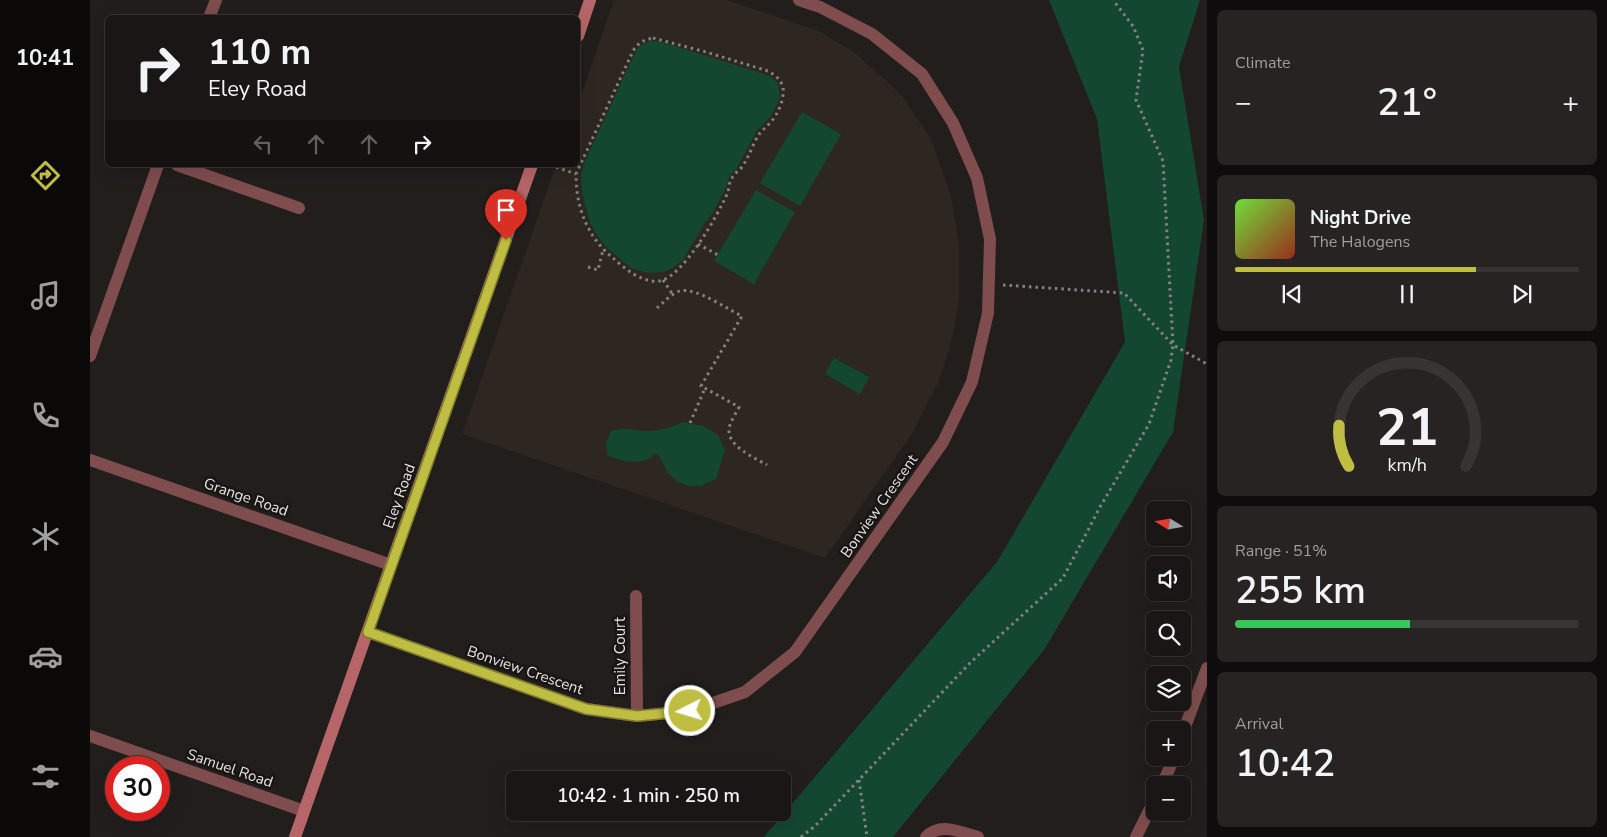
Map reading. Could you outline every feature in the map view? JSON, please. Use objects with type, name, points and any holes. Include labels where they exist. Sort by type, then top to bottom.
[{"type":"main road","points":[[580,30],[590,0]]},
{"type":"main road","name":"Eley Road","points":[[295,837],[531,167]]},
{"type":"street","points":[[211,15],[216,0]]},
{"type":"street","name":"Bonview Crescent","points":[[368,632],[586,709],[637,716],[690,711],[745,692],[795,652],[944,442],[972,382],[988,313],[990,239],[977,178],[953,123],[922,74],[872,34],[820,7],[799,0]]},
{"type":"street","points":[[90,356],[157,167]]},
{"type":"street","points":[[184,167],[298,208]]},
{"type":"street","name":"Grange Road","points":[[90,460],[391,565]]},
{"type":"street","name":"Emily Court","points":[[636,596],[637,716]]},
{"type":"street","points":[[1187,721],[1207,668]]},
{"type":"street","name":"Samuel Road","points":[[90,736],[304,811]]},
{"type":"street","points":[[1136,837],[1146,816]]},
{"type":"street","points":[[926,837],[928,834],[940,829],[954,829],[978,837]]},
{"type":"path","points":[[801,837],[815,826],[971,662],[1063,578],[1100,506],[1149,424],[1171,360],[1173,345],[1163,161],[1136,100],[1142,50],[1133,26],[1113,0]]},
{"type":"path","points":[[579,167],[576,174],[578,195],[586,223],[595,241],[603,250],[637,276],[650,280],[663,280],[684,265],[698,244],[728,192],[732,177],[742,166],[759,134],[772,120],[784,93],[783,85],[776,75],[750,66],[664,40],[653,38],[644,40],[637,44],[632,51],[580,165]]},
{"type":"path","points":[[556,167],[576,174]]},
{"type":"path","points":[[698,244],[718,255]]},
{"type":"path","points":[[588,267],[598,270],[603,250]]},
{"type":"path","points":[[663,280],[673,295]]},
{"type":"path","points":[[989,284],[1124,293],[1173,345],[1207,364]]},
{"type":"path","points":[[657,308],[679,291],[697,293],[742,316],[701,386],[739,407],[729,426],[733,442],[742,450],[767,465]]},
{"type":"path","points":[[690,423],[705,388]]},
{"type":"path","points":[[858,780],[866,837]]},
{"type":"shaded area","points":[[614,0],[727,0],[819,31],[855,53],[902,96],[931,139],[951,196],[959,244],[959,299],[952,340],[938,383],[913,432],[825,558],[462,434],[555,167],[580,167],[580,98]]},
{"type":"green space","points":[[1049,0],[1200,0],[1179,67],[1204,220],[1173,432],[1044,650],[893,837],[764,837],[778,821],[791,821],[791,805],[997,562],[1125,342],[1097,119]]},
{"type":"green space","points":[[650,41],[659,41],[770,76],[778,83],[780,98],[771,116],[757,131],[737,168],[729,177],[727,186],[712,214],[683,260],[664,272],[648,273],[631,268],[606,247],[598,237],[590,223],[582,193],[581,175],[584,163],[634,55],[639,46]]},
{"type":"green space","points":[[802,112],[841,134],[800,206],[760,183]]},
{"type":"green space","points":[[756,190],[795,212],[754,284],[714,261]]},
{"type":"green space","points":[[834,358],[869,377],[860,394],[825,374]]},
{"type":"green space","points":[[682,422],[703,426],[718,435],[725,450],[716,479],[701,486],[689,486],[678,482],[668,473],[658,454],[652,455],[651,458],[646,460],[635,462],[608,456],[606,444],[611,431],[627,429],[655,431]]},
{"type":"route","points":[[506,240],[368,632],[586,709],[637,716],[690,711]]}]
